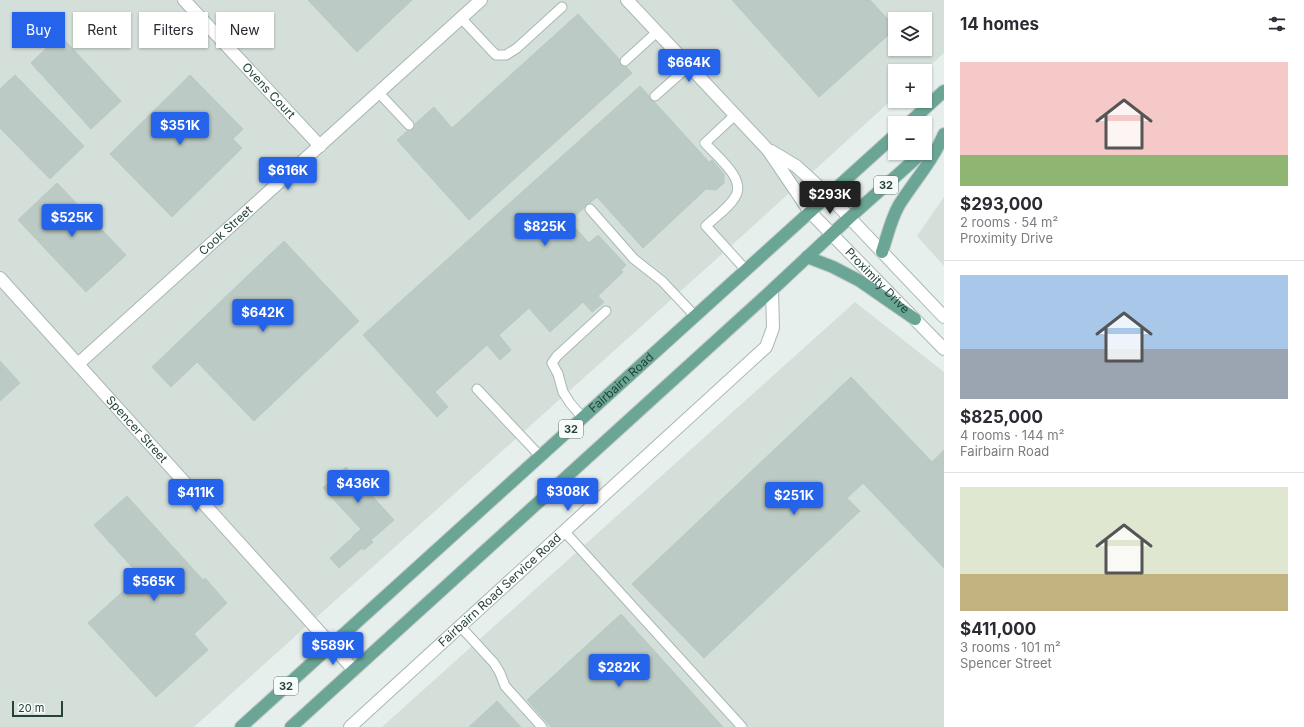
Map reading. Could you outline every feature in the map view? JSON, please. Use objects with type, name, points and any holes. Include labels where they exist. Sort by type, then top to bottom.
[{"type":"main road","points":[[917,116],[944,91]]},
{"type":"main road","points":[[932,145],[944,134]]},
{"type":"main road","points":[[882,252],[898,207],[938,150],[944,134]]},
{"type":"main road","name":"Fairbairn Road","points":[[241,727],[888,141]]},
{"type":"main road","name":"32","points":[[291,727],[772,290],[831,234],[914,160]]},
{"type":"main road","points":[[807,257],[834,267],[860,281],[915,319]]},
{"type":"street","name":"Ovens Court","points":[[184,0],[320,146]]},
{"type":"street","name":"Cook Street","points":[[78,364],[481,0]]},
{"type":"street","points":[[627,0],[768,150]]},
{"type":"street","name":"Proximity Drive","points":[[768,150],[796,166],[828,195],[944,317]]},
{"type":"street","name":"Proximity Drive","points":[[768,150],[810,212],[944,349]]},
{"type":"street","name":"Spencer Street","points":[[0,278],[354,670]]},
{"type":"street","name":"Fairbairn Road Service Road","points":[[350,727],[766,347],[773,328],[772,290]]},
{"type":"lane","points":[[461,18],[496,55],[506,55],[517,48],[562,7]]},
{"type":"lane","points":[[625,61],[657,32]]},
{"type":"lane","points":[[655,96],[689,66]]},
{"type":"lane","points":[[379,93],[409,125]]},
{"type":"lane","points":[[735,115],[705,143],[733,173],[737,180],[738,193],[731,202],[706,226],[746,270]]},
{"type":"lane","points":[[590,209],[634,258],[662,281],[695,316]]},
{"type":"lane","points":[[583,418],[570,403],[552,363],[557,356],[606,311]]},
{"type":"lane","points":[[477,389],[540,456]]},
{"type":"lane","points":[[564,531],[742,727]]},
{"type":"lane","points":[[460,626],[494,663],[505,686],[542,727]]},
{"type":"shaded area","points":[[0,0],[944,0],[944,53],[932,64],[888,64],[888,103],[194,727],[0,727]]},
{"type":"shaded area","points":[[944,197],[944,266],[917,236]]},
{"type":"shaded area","points":[[855,302],[944,372],[944,727],[382,727]]},
{"type":"building","points":[[308,0],[412,0],[357,52]]},
{"type":"building","points":[[732,0],[870,0],[888,19],[888,35],[819,97]]},
{"type":"building","points":[[578,14],[632,73],[469,220],[397,140],[434,107],[452,128]]},
{"type":"building","points":[[65,40],[121,101],[91,129],[31,63],[47,48],[65,48]]},
{"type":"building","points":[[15,75],[84,146],[50,179],[0,128],[0,89]]},
{"type":"building","points":[[190,75],[243,129],[233,139],[242,148],[172,217],[110,154]]},
{"type":"building","points":[[640,86],[709,162],[712,160],[724,174],[724,183],[716,190],[706,189],[643,248],[597,197],[569,221],[589,243],[598,235],[626,265],[621,270],[623,272],[598,296],[604,302],[592,312],[583,302],[550,332],[529,308],[499,335],[511,350],[500,360],[487,345],[435,392],[448,407],[437,417],[363,335]]},
{"type":"building","points":[[57,183],[126,255],[86,292],[18,220]]},
{"type":"building","points":[[284,241],[359,321],[254,421],[197,362],[171,387],[152,367]]},
{"type":"building","points":[[0,361],[20,383],[0,401]]},
{"type":"building","points":[[851,377],[932,462],[944,450],[944,568],[863,483],[847,498],[860,511],[704,658],[632,584]]},
{"type":"building","points":[[346,467],[394,520],[371,540],[323,488]]},
{"type":"building","points":[[127,496],[203,580],[205,578],[227,603],[194,634],[208,650],[156,697],[88,623],[140,576],[94,525]]},
{"type":"building","points":[[361,529],[373,542],[364,550],[352,537]]},
{"type":"building","points":[[352,538],[362,548],[339,568],[330,558]]},
{"type":"building","points":[[621,614],[723,727],[551,727],[527,700]]},
{"type":"building","points":[[497,701],[521,727],[469,727]]}]
